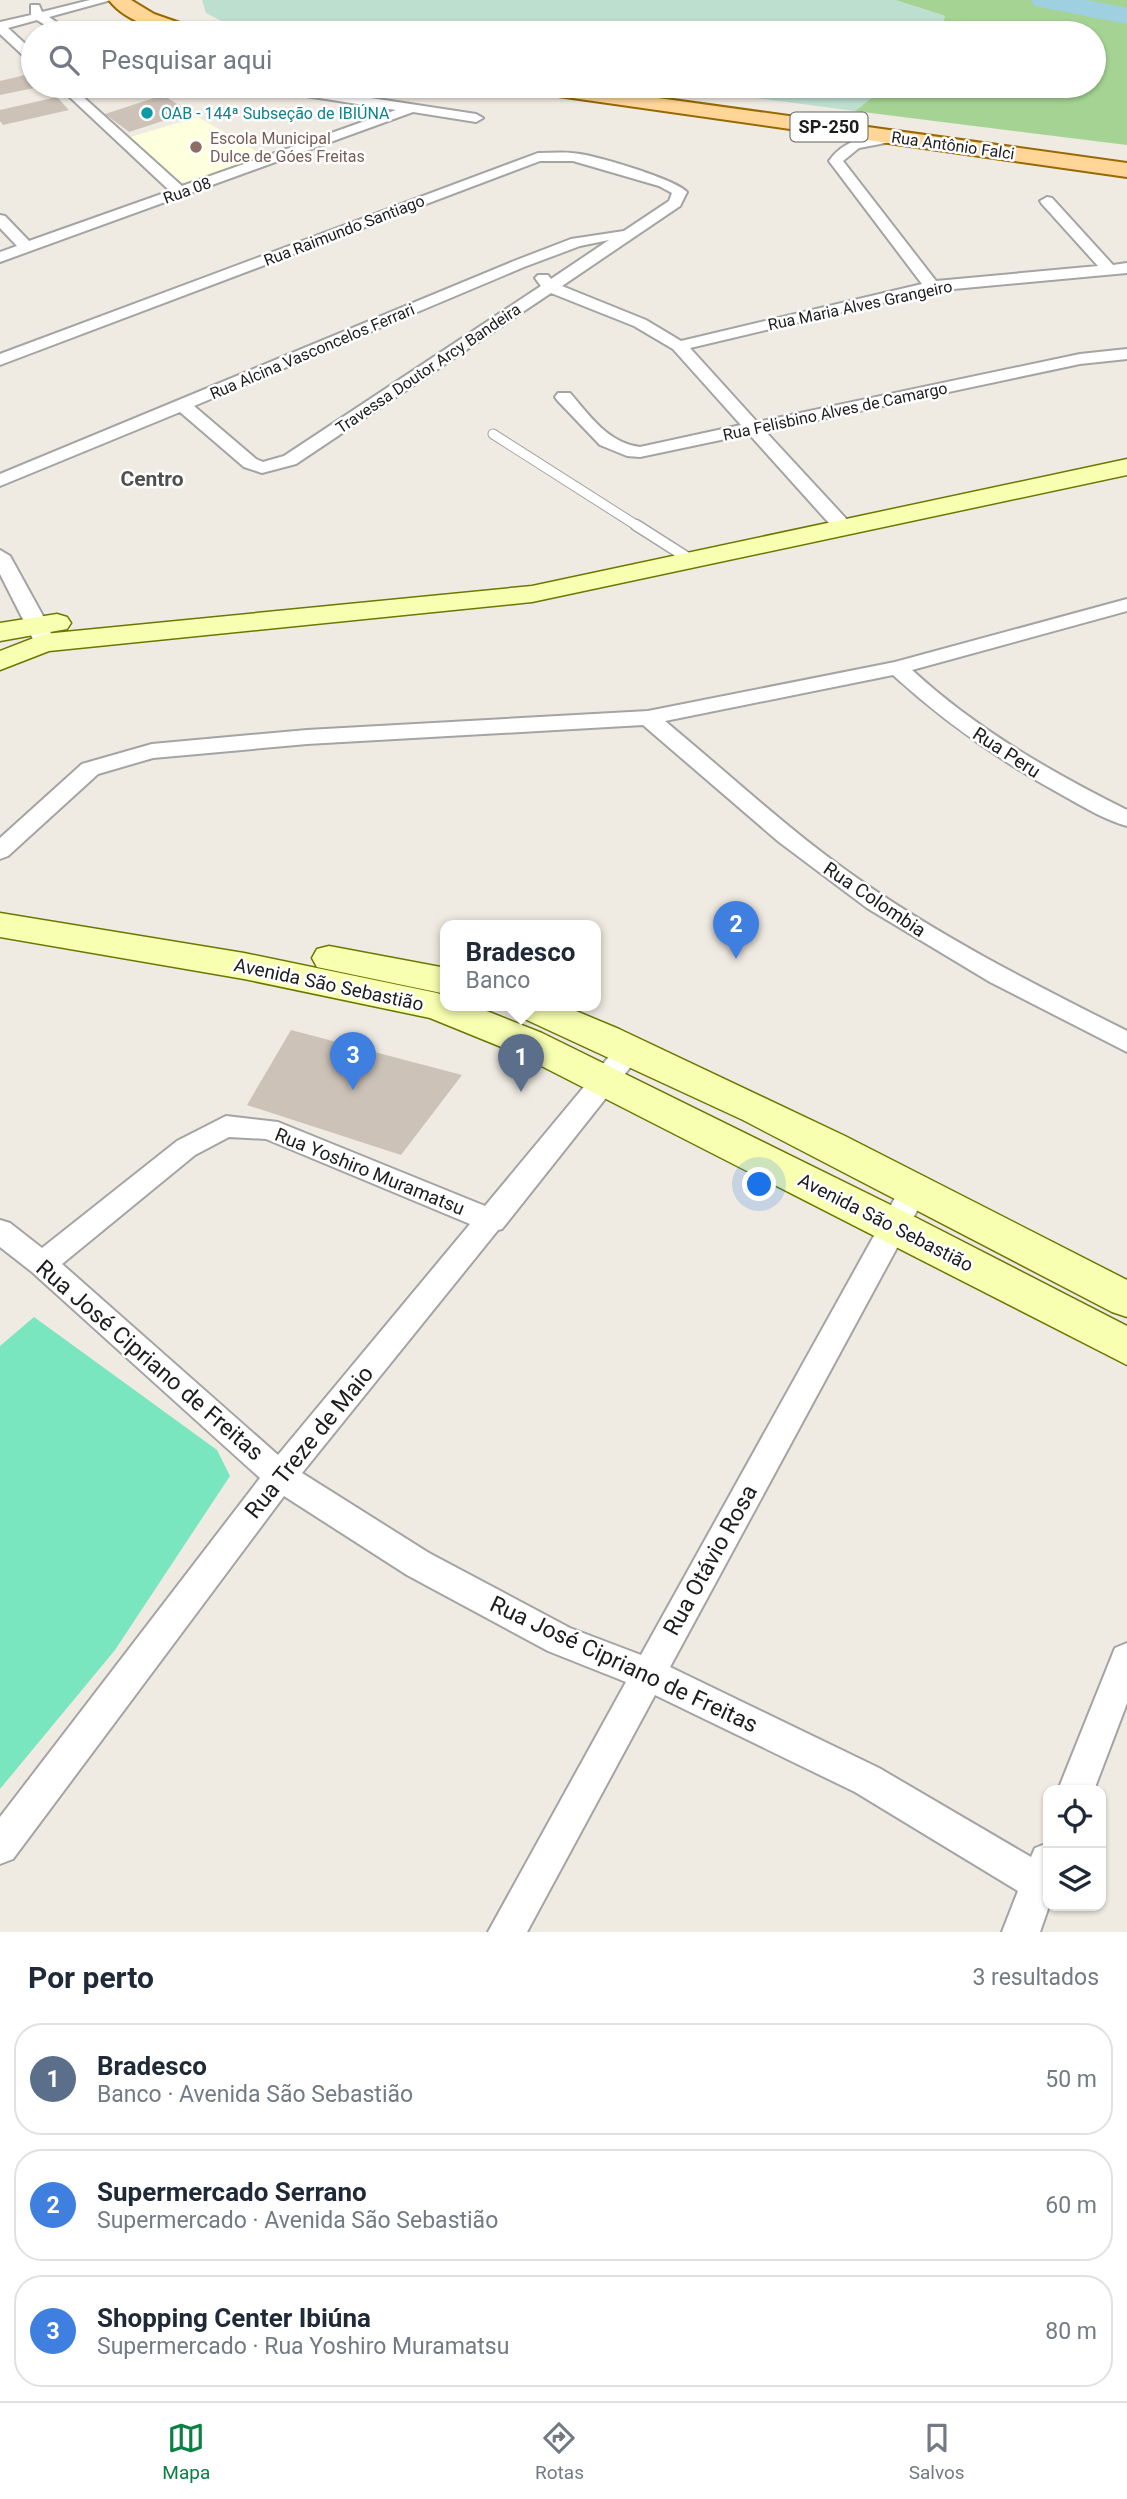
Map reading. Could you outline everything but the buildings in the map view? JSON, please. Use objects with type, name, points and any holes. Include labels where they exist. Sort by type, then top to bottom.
[{"type":"main road","points":[[118,0],[156,21]]},
{"type":"main road","points":[[161,0],[175,21]]},
{"type":"main road","name":"Rua Antônio Falci","points":[[616,98],[1127,170]]},
{"type":"main road","points":[[0,632],[41,634],[527,585],[835,519],[1127,451]]},
{"type":"main road","points":[[835,519],[1127,467]]},
{"type":"main road","points":[[0,661],[41,634]]},
{"type":"main road","name":"Avenida São Sebastião","points":[[0,901],[440,980]]},
{"type":"main road","name":"Avenida São Sebastião","points":[[0,925],[244,965],[440,1007]]},
{"type":"main road","name":"Avenida São Sebastião","points":[[466,1011],[490,1015],[529,1043],[895,1226],[1127,1347]]},
{"type":"main road","points":[[541,1011],[631,1048],[806,1132],[1113,1292],[1080,1321]]},
{"type":"street","points":[[32,0],[37,15],[47,21]]},
{"type":"street","points":[[21,47],[0,27],[37,15],[105,0]]},
{"type":"street","points":[[77,98],[180,192]]},
{"type":"street","points":[[347,98],[476,118]]},
{"type":"street","name":"Rua 08","points":[[0,257],[413,108]]},
{"type":"street","points":[[896,137],[852,146],[840,153],[836,161],[932,286]]},
{"type":"street","name":"Rua Raimundo Santiago","points":[[0,360],[538,157],[574,157],[664,183],[680,192],[675,203]]},
{"type":"street","points":[[1047,201],[1109,269]]},
{"type":"street","name":"Travessa Doutor Arcy Bandeira","points":[[183,405],[250,463],[262,468],[290,460],[675,203]]},
{"type":"street","points":[[0,219],[27,247]]},
{"type":"street","name":"Rua Alcina Vasconcelos Ferrari","points":[[0,481],[519,264],[576,242],[627,233]]},
{"type":"street","points":[[519,264],[536,272],[549,286],[640,323],[679,346],[835,519]]},
{"type":"street","name":"Rua Maria Alves Grangeiro","points":[[679,346],[932,286],[1127,268]]},
{"type":"street","name":"Rua Felisbino Alves de Camargo","points":[[564,397],[610,445],[623,451],[640,452],[1080,359],[1127,354]]},
{"type":"street","points":[[0,556],[41,634]]},
{"type":"street","points":[[0,851],[90,769],[152,751],[307,737],[648,718],[897,668],[1117,608],[1127,627]]},
{"type":"street","name":"Rua Peru","points":[[897,668],[940,707],[992,744],[1057,784],[1127,819]]},
{"type":"street","name":"Rua Colombia","points":[[648,718],[811,856],[875,902],[1028,992],[1127,1042]]},
{"type":"street","name":"Rua Treze de Maio","points":[[0,1846],[280,1476],[606,1082],[631,1048]]},
{"type":"street","name":"Rua Yoshiro Muramatsu","points":[[42,1264],[186,1148],[226,1126],[269,1129],[492,1221]]},
{"type":"street","name":"Rua Otávio Rosa","points":[[506,1932],[915,1188]]},
{"type":"street","name":"Rua José Cipriano de Freitas","points":[[0,1231],[42,1264],[280,1476],[430,1570],[560,1640],[647,1674],[867,1780],[1043,1871]]},
{"type":"street","points":[[1078,1785],[1127,1660]]},
{"type":"street","points":[[1021,1932],[1043,1875]]},
{"type":"lane","points":[[493,434],[680,553]]},
{"type":"shaded area","points":[[202,0],[895,0],[945,16],[943,21],[221,21],[206,13]]},
{"type":"shaded area","points":[[756,98],[871,98],[855,111]]},
{"type":"shaded area","name":"Escola Municipal Dulce de Góes Freitas","points":[[198,117],[268,158],[201,181],[182,183],[130,137]]},
{"type":"green space","points":[[895,0],[1127,0],[1127,145],[855,111],[871,98],[1106,98],[1106,21],[943,21],[945,16]]},
{"type":"green space","points":[[34,1317],[217,1450],[230,1476],[115,1650],[0,1789],[0,1346]]},
{"type":"waterway","points":[[1045,0],[1127,16]]},
{"type":"place","name":"OAB - 144ª Subseção de IBIÚNA","points":[[147,113]]},
{"type":"place","name":"Escola Municipal Dulce de Góes Freitas","points":[[196,147]]},
{"type":"place","name":"Supermercado Serrano","points":[[736,959]]},
{"type":"place","name":"Shopping Center Ibiúna","points":[[353,1090]]},
{"type":"place","name":"Bradesco","points":[[521,1092]]},
{"type":"district","name":"Centro","points":[[152,479]]}]
